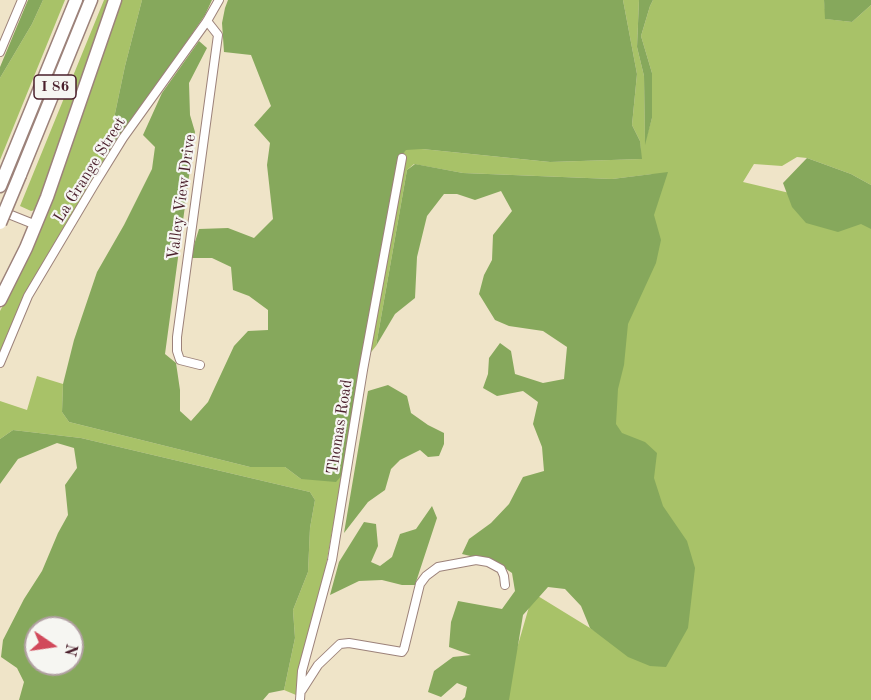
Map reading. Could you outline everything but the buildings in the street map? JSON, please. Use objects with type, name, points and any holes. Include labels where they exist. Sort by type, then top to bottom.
[{"type":"highway","name":"I 86","points":[[0,186],[76,0]]},
{"type":"highway","name":"I 86","points":[[0,223],[91,0]]},
{"type":"highway","points":[[0,300],[36,225],[115,0]]},
{"type":"street","points":[[0,52],[22,0]]},
{"type":"street","name":"La Grange Street","points":[[0,363],[28,296],[94,185],[123,138],[207,21],[219,0]]},
{"type":"street","name":"Valley View Drive","points":[[200,365],[180,360],[177,351],[177,337],[218,35],[207,21]]},
{"type":"street","name":"Thomas Road","points":[[300,696],[302,670],[332,560],[363,370],[402,158]]},
{"type":"street","points":[[0,210],[36,225]]},
{"type":"street","points":[[300,696],[318,665],[340,644],[349,643],[402,652],[420,584],[438,567],[476,560],[488,562],[501,569],[505,585]]},
{"type":"green space","points":[[28,0],[43,0],[32,24],[0,78],[0,67]]},
{"type":"green space","points":[[43,0],[65,0],[0,160],[0,78],[32,24]]},
{"type":"green space","points":[[104,0],[110,0],[39,206],[31,211],[20,206]]},
{"type":"green space","points":[[121,0],[142,0],[105,161],[0,354],[0,311],[22,269],[51,203]]},
{"type":"green space","points":[[142,0],[212,0],[205,15],[105,161],[125,66]]},
{"type":"green space","points":[[228,0],[623,0],[637,74],[632,125],[640,141],[642,159],[550,162],[422,149],[406,150],[399,159],[342,475],[336,482],[301,479],[285,467],[250,467],[69,422],[62,412],[63,384],[74,340],[97,272],[152,169],[155,147],[143,135],[162,93],[199,41],[207,48],[189,83],[190,115],[195,132],[165,354],[176,363],[180,411],[191,421],[208,402],[234,346],[248,331],[268,330],[268,310],[249,296],[233,290],[231,267],[212,258],[190,258],[199,229],[228,228],[254,238],[273,219],[267,165],[270,143],[254,125],[271,106],[251,55],[224,52],[222,23]]},
{"type":"green space","points":[[623,0],[639,0],[637,47],[644,76],[645,142],[652,118],[652,73],[641,36],[653,0],[824,0],[826,19],[852,22],[871,5],[871,185],[851,174],[807,158],[797,157],[782,166],[754,164],[743,182],[798,195],[871,223],[871,700],[502,700],[533,593],[634,655],[609,439],[609,365],[653,174],[612,179],[463,173],[414,164],[407,170],[376,346],[360,366],[399,159],[406,149],[550,162],[641,159],[640,141],[632,125],[637,74]]},
{"type":"green space","points":[[639,0],[653,0],[641,36],[652,73],[652,118],[645,145],[644,76],[637,47]]},
{"type":"green space","points":[[824,0],[871,0],[871,5],[852,22],[825,19]]},
{"type":"green space","points":[[807,158],[851,174],[871,185],[871,229],[861,224],[838,232],[806,223],[792,207],[783,183]]},
{"type":"green space","points":[[415,164],[463,173],[612,179],[668,172],[654,215],[661,240],[656,263],[628,324],[624,365],[618,389],[616,424],[622,433],[645,442],[657,453],[654,478],[663,506],[687,541],[695,568],[688,628],[666,667],[650,666],[628,657],[590,628],[581,606],[565,589],[548,587],[523,615],[509,700],[462,700],[467,687],[457,683],[441,697],[428,692],[434,671],[453,657],[471,655],[449,647],[451,622],[458,601],[502,609],[515,591],[512,573],[496,562],[462,554],[469,539],[491,523],[509,504],[523,477],[544,471],[542,447],[533,424],[538,402],[523,391],[497,396],[483,388],[488,374],[489,358],[500,343],[511,351],[515,374],[543,383],[564,379],[567,347],[543,331],[509,326],[495,320],[479,294],[484,275],[492,260],[493,235],[512,211],[501,191],[475,200],[457,194],[444,194],[427,216],[417,257],[415,298],[395,314],[376,346],[407,170]]},
{"type":"green space","points":[[37,376],[63,384],[62,412],[69,422],[250,467],[285,467],[301,479],[342,475],[325,571],[299,670],[296,695],[284,690],[295,638],[293,610],[308,572],[310,528],[315,500],[310,492],[81,438],[13,430],[0,439],[0,401],[27,410]]},
{"type":"green space","points":[[388,385],[407,396],[411,413],[444,433],[444,444],[439,456],[428,457],[420,450],[400,460],[391,469],[385,490],[368,502],[344,533],[368,391]]},
{"type":"green space","points":[[13,430],[81,438],[310,492],[315,500],[310,528],[308,572],[293,610],[295,638],[284,690],[269,693],[263,700],[19,700],[24,682],[17,668],[1,657],[3,640],[24,599],[42,571],[68,515],[65,485],[77,468],[74,448],[57,443],[18,459],[0,484],[0,439]]},
{"type":"green space","points":[[432,506],[437,518],[415,585],[402,585],[382,580],[359,581],[330,595],[339,562],[364,522],[376,524],[378,546],[371,562],[380,566],[392,557],[400,534],[416,529]]}]
